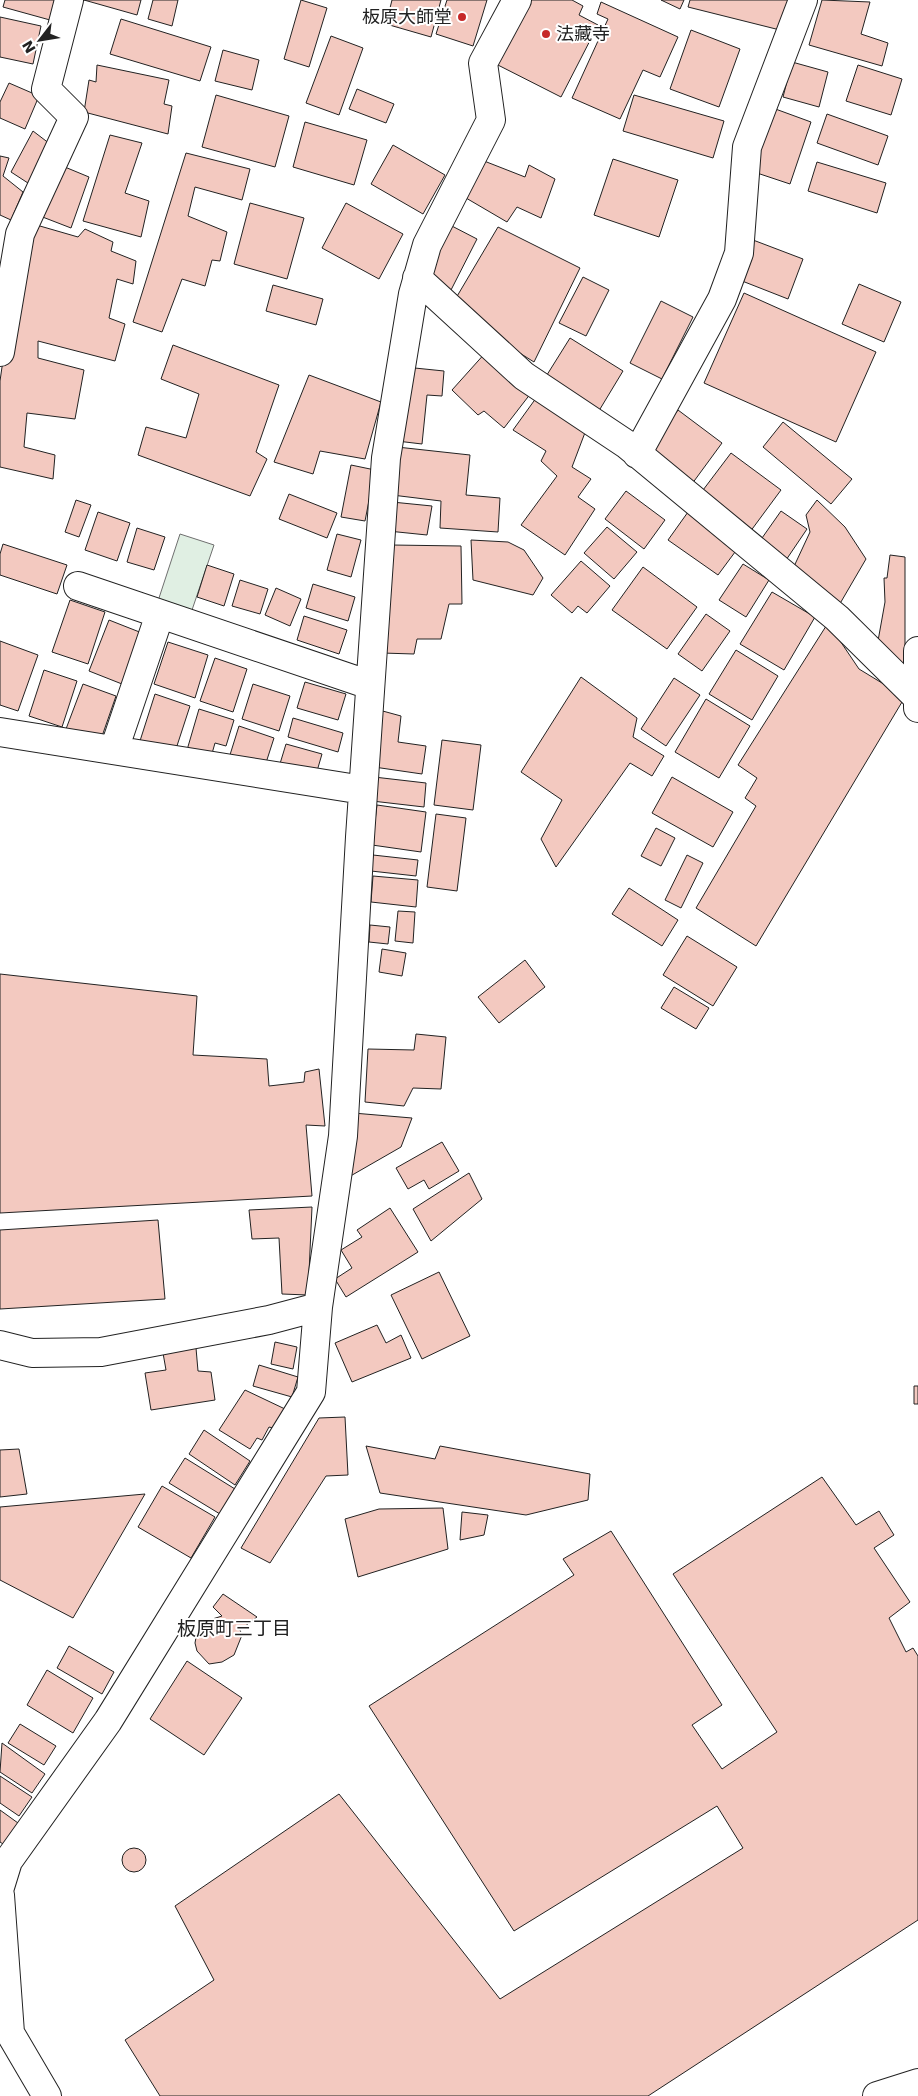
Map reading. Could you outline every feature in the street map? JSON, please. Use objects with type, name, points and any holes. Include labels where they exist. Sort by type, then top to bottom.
[{"type":"street","points":[[0,352],[10,230],[74,117],[46,89],[69,0]]},
{"type":"street","points":[[0,1888],[8,1862],[108,1721],[311,1392],[318,1307],[343,1136],[363,790],[386,458],[417,278],[427,245],[491,120],[483,64],[517,0]]},
{"type":"street","points":[[637,454],[722,299],[739,253],[748,146],[802,0]]},
{"type":"street","points":[[417,278],[524,376],[637,454],[838,618],[918,705]]},
{"type":"street","points":[[78,586],[370,685]]},
{"type":"street","points":[[114,750],[160,614]]},
{"type":"street","points":[[918,651],[918,705]]},
{"type":"street","points":[[0,732],[363,790]]},
{"type":"street","points":[[0,1345],[32,1353],[101,1352],[270,1320],[318,1307]]},
{"type":"street","points":[[0,1895],[10,2033],[47,2096]]},
{"type":"street","points":[[878,2096],[918,2083]]},
{"type":"green space","points":[[180,534],[214,545],[191,613],[158,601]]},
{"type":"building","points":[[5,0],[55,0],[50,20],[3,7]]},
{"type":"building","points":[[84,0],[141,0],[137,15]]},
{"type":"building","points":[[153,0],[178,0],[172,26],[148,19]]},
{"type":"building","points":[[301,0],[327,8],[309,67],[284,59]]},
{"type":"building","points":[[392,0],[441,0],[431,37],[386,24]]},
{"type":"building","name":"板原大師堂","points":[[447,0],[487,0],[473,46],[436,34]]},
{"type":"building","points":[[521,0],[572,0],[583,6],[579,15],[598,25],[561,97],[490,61]]},
{"type":"building","points":[[661,0],[684,0],[680,9]]},
{"type":"building","points":[[690,0],[788,0],[780,30],[688,7]]},
{"type":"building","points":[[822,0],[870,2],[861,34],[888,43],[882,66],[809,45]]},
{"type":"building","points":[[601,2],[678,37],[660,77],[643,70],[620,119],[572,98],[608,19],[597,14]]},
{"type":"building","points":[[0,17],[41,26],[33,64],[0,57]]},
{"type":"building","points":[[121,19],[211,47],[200,81],[110,54]]},
{"type":"building","points":[[691,30],[740,49],[719,107],[670,89]]},
{"type":"building","points":[[331,36],[363,48],[339,115],[306,103]]},
{"type":"building","points":[[223,50],[259,60],[252,90],[215,81]]},
{"type":"building","points":[[792,62],[828,72],[819,107],[783,97]]},
{"type":"building","points":[[97,65],[169,80],[164,104],[172,106],[168,134],[84,112],[89,80],[96,82]]},
{"type":"building","points":[[858,65],[902,79],[891,115],[846,101]]},
{"type":"building","points":[[9,83],[39,96],[25,129],[0,118],[0,102]]},
{"type":"building","points":[[357,89],[394,104],[386,123],[349,109]]},
{"type":"building","points":[[216,95],[289,116],[275,167],[202,147]]},
{"type":"building","points":[[634,95],[724,121],[713,158],[623,131]]},
{"type":"building","points":[[770,107],[811,122],[790,184],[748,170]]},
{"type":"building","points":[[827,114],[888,136],[878,165],[817,143]]},
{"type":"building","points":[[305,122],[367,140],[354,185],[293,167]]},
{"type":"building","points":[[33,131],[50,144],[31,185],[11,172]]},
{"type":"building","points":[[110,135],[142,143],[125,193],[149,201],[141,237],[83,221]]},
{"type":"building","points":[[393,145],[445,175],[423,214],[371,184]]},
{"type":"building","points":[[186,153],[250,169],[242,200],[195,187],[188,216],[227,232],[220,261],[212,260],[205,286],[182,279],[162,332],[133,322]]},
{"type":"building","points":[[0,156],[9,158],[3,176],[23,192],[11,220],[0,215]]},
{"type":"building","points":[[479,159],[525,177],[529,165],[555,179],[541,218],[517,207],[507,222],[466,198]]},
{"type":"building","points":[[613,159],[678,180],[659,237],[594,215]]},
{"type":"building","points":[[817,162],[886,183],[877,213],[808,191]]},
{"type":"building","points":[[60,165],[89,177],[71,228],[40,216]]},
{"type":"building","points":[[250,203],[304,218],[287,279],[234,264]]},
{"type":"building","points":[[346,203],[403,234],[379,279],[322,248]]},
{"type":"building","points":[[33,224],[78,237],[85,229],[113,242],[111,251],[136,261],[133,284],[117,279],[109,318],[125,324],[115,361],[38,341],[38,358],[84,370],[75,419],[27,413],[24,447],[55,455],[53,479],[0,467],[0,381],[4,353]]},
{"type":"building","points":[[448,224],[477,239],[451,290],[424,269]]},
{"type":"building","points":[[498,227],[580,268],[534,362],[467,320],[456,298]]},
{"type":"building","points":[[753,240],[803,259],[788,299],[737,279]]},
{"type":"building","points":[[583,277],[609,290],[586,336],[559,323]]},
{"type":"building","points":[[859,284],[901,302],[884,342],[842,324]]},
{"type":"building","points":[[273,285],[323,299],[316,325],[266,311]]},
{"type":"building","points":[[744,293],[876,352],[836,442],[704,383]]},
{"type":"building","points":[[661,301],[693,317],[662,379],[630,363]]},
{"type":"building","points":[[570,338],[623,371],[594,419],[540,386]]},
{"type":"building","points":[[173,345],[279,385],[256,452],[267,459],[250,496],[138,455],[146,427],[186,438],[199,394],[161,379]]},
{"type":"building","points":[[487,351],[531,393],[504,428],[484,411],[478,415],[452,390]]},
{"type":"building","points":[[405,367],[444,371],[442,396],[427,395],[422,444],[397,441]]},
{"type":"building","points":[[309,375],[381,402],[365,459],[320,451],[313,474],[274,462]]},
{"type":"building","points":[[539,394],[589,422],[572,467],[591,479],[578,497],[595,509],[565,555],[521,525],[557,476],[541,461],[546,451],[513,430]]},
{"type":"building","points":[[678,410],[722,443],[689,488],[645,454]]},
{"type":"building","points":[[783,422],[852,479],[831,504],[763,447]]},
{"type":"building","points":[[397,447],[470,455],[466,495],[500,498],[498,532],[440,528],[441,501],[392,495]]},
{"type":"building","points":[[731,453],[781,490],[747,536],[697,498]]},
{"type":"building","points":[[351,465],[375,470],[365,521],[341,517]]},
{"type":"building","points":[[626,491],[665,520],[644,549],[605,519]]},
{"type":"building","points":[[289,494],[337,513],[327,538],[279,519]]},
{"type":"building","points":[[76,500],[91,505],[79,537],[65,532]]},
{"type":"building","points":[[817,500],[845,527],[866,559],[838,607],[790,575],[810,532],[806,515]]},
{"type":"building","points":[[392,502],[432,506],[427,535],[388,531]]},
{"type":"building","points":[[781,511],[807,529],[782,566],[755,548]]},
{"type":"building","points":[[98,512],[130,523],[117,561],[85,550]]},
{"type":"building","points":[[688,512],[738,548],[718,575],[668,540]]},
{"type":"building","points":[[607,527],[637,552],[614,579],[584,553]]},
{"type":"building","points":[[137,528],[165,537],[154,570],[127,562]]},
{"type":"building","points":[[337,534],[361,540],[351,577],[327,570]]},
{"type":"building","points":[[471,540],[508,542],[524,550],[543,578],[533,595],[473,580]]},
{"type":"building","points":[[3,544],[67,565],[57,594],[0,575],[0,554]]},
{"type":"building","points":[[392,545],[461,546],[462,604],[449,604],[441,639],[417,639],[414,654],[382,653]]},
{"type":"building","points":[[890,555],[905,557],[905,664],[876,652],[885,602],[884,578],[887,578]]},
{"type":"building","points":[[581,561],[610,586],[587,613],[578,606],[572,613],[551,595]]},
{"type":"building","points":[[743,564],[769,580],[746,617],[719,600]]},
{"type":"building","points":[[207,565],[234,574],[224,606],[197,597]]},
{"type":"building","points":[[643,567],[697,607],[667,649],[612,610]]},
{"type":"building","points":[[240,580],[268,589],[260,614],[232,606]]},
{"type":"building","points":[[313,584],[355,597],[348,621],[306,608]]},
{"type":"building","points":[[276,588],[301,599],[290,626],[265,615]]},
{"type":"building","points":[[772,592],[815,617],[784,670],[740,644]]},
{"type":"building","points":[[70,600],[105,612],[88,664],[52,652]]},
{"type":"building","points":[[706,614],[730,631],[702,671],[678,654]]},
{"type":"building","points":[[304,616],[347,630],[339,654],[297,640]]},
{"type":"building","points":[[109,620],[142,633],[122,684],[89,671]]},
{"type":"building","points":[[828,623],[859,669],[905,697],[756,946],[696,908],[756,806],[745,798],[757,778],[738,765]]},
{"type":"building","points":[[0,641],[38,655],[18,711],[0,705]]},
{"type":"building","points":[[168,642],[208,655],[195,698],[154,684]]},
{"type":"building","points":[[736,650],[778,676],[752,720],[709,694]]},
{"type":"building","points":[[215,658],[247,669],[233,712],[200,701]]},
{"type":"building","points":[[44,670],[77,681],[62,727],[29,716]]},
{"type":"building","points":[[581,677],[637,718],[633,737],[664,756],[652,776],[630,763],[556,867],[541,839],[562,800],[521,772]]},
{"type":"building","points":[[674,678],[700,695],[666,746],[641,729]]},
{"type":"building","points":[[305,682],[346,694],[338,720],[297,708]]},
{"type":"building","points":[[83,684],[116,696],[100,742],[66,729]]},
{"type":"building","points":[[253,684],[290,696],[279,731],[242,719]]},
{"type":"building","points":[[155,694],[190,706],[174,755],[139,744]]},
{"type":"building","points":[[706,699],[750,726],[719,778],[675,752]]},
{"type":"building","points":[[199,709],[234,720],[226,746],[215,743],[211,757],[187,750]]},
{"type":"building","points":[[379,710],[401,716],[398,742],[426,746],[422,774],[374,767]]},
{"type":"building","points":[[293,718],[343,733],[338,752],[288,737]]},
{"type":"building","points":[[239,726],[274,738],[264,769],[229,758]]},
{"type":"building","points":[[442,740],[481,745],[473,810],[434,805]]},
{"type":"building","points":[[286,744],[322,754],[315,778],[279,767]]},
{"type":"building","points":[[374,777],[426,783],[424,807],[372,801]]},
{"type":"building","points":[[672,777],[733,812],[713,847],[652,813]]},
{"type":"building","points":[[377,805],[426,812],[421,852],[372,845]]},
{"type":"building","points":[[436,814],[466,818],[457,891],[427,887]]},
{"type":"building","points":[[656,828],[675,838],[661,866],[641,856]]},
{"type":"building","points":[[373,855],[418,860],[416,876],[371,871]]},
{"type":"building","points":[[687,855],[703,863],[681,908],[665,900]]},
{"type":"building","points":[[373,876],[418,880],[416,907],[371,902]]},
{"type":"building","points":[[629,888],[678,920],[662,946],[612,914]]},
{"type":"building","points":[[398,911],[415,912],[413,943],[395,941]]},
{"type":"building","points":[[370,925],[390,927],[388,944],[369,942]]},
{"type":"building","points":[[687,936],[737,967],[713,1006],[663,975]]},
{"type":"building","points":[[382,949],[406,953],[402,976],[379,972]]},
{"type":"building","points":[[525,960],[545,987],[499,1023],[478,997]]},
{"type":"building","points":[[0,974],[197,996],[193,1055],[267,1059],[269,1086],[304,1082],[305,1072],[319,1069],[325,1126],[306,1125],[312,1196],[0,1213]]},
{"type":"building","points":[[674,987],[709,1008],[696,1029],[661,1008]]},
{"type":"building","points":[[416,1034],[446,1037],[441,1089],[413,1088],[404,1106],[365,1102],[368,1049],[414,1050]]},
{"type":"building","points":[[353,1113],[412,1118],[401,1147],[347,1178]]},
{"type":"building","points":[[442,1142],[459,1171],[429,1189],[424,1180],[408,1189],[396,1168]]},
{"type":"building","points":[[469,1173],[482,1199],[431,1241],[413,1209]]},
{"type":"building","points":[[312,1207],[308,1295],[282,1294],[279,1238],[252,1239],[249,1210]]},
{"type":"building","points":[[390,1208],[418,1252],[346,1297],[335,1279],[352,1268],[341,1250],[362,1237],[357,1230]]},
{"type":"building","points":[[158,1220],[165,1299],[0,1309],[0,1230]]},
{"type":"building","points":[[439,1272],[470,1336],[422,1359],[391,1295]]},
{"type":"building","points":[[377,1325],[386,1343],[401,1335],[411,1358],[352,1382],[335,1343]]},
{"type":"building","points":[[275,1342],[297,1347],[293,1369],[271,1364]]},
{"type":"building","points":[[196,1348],[198,1371],[211,1372],[215,1400],[151,1410],[145,1373],[166,1370],[163,1353]]},
{"type":"building","points":[[259,1365],[298,1377],[292,1397],[253,1386]]},
{"type":"building","points":[[914,1386],[918,1386],[918,1404],[914,1404]]},
{"type":"building","points":[[245,1390],[285,1409],[273,1428],[269,1427],[262,1440],[257,1438],[250,1449],[219,1430]]},
{"type":"building","points":[[345,1417],[348,1475],[326,1476],[270,1563],[241,1548],[319,1418]]},
{"type":"building","points":[[204,1430],[250,1461],[235,1485],[189,1454]]},
{"type":"building","points":[[366,1446],[435,1459],[440,1446],[590,1474],[588,1500],[526,1515],[380,1493]]},
{"type":"building","points":[[19,1449],[27,1494],[0,1497],[0,1450]]},
{"type":"building","points":[[185,1458],[235,1489],[220,1514],[169,1483]]},
{"type":"building","points":[[822,1477],[856,1525],[879,1511],[894,1535],[874,1548],[910,1602],[889,1618],[906,1652],[913,1648],[918,1656],[918,1920],[648,2096],[160,2096],[125,2040],[214,1980],[175,1906],[339,1794],[500,1999],[743,1848],[717,1806],[514,1931],[369,1706],[574,1575],[563,1559],[611,1531],[722,1705],[692,1725],[722,1769],[777,1732],[673,1574]]},
{"type":"building","points":[[162,1486],[215,1517],[191,1558],[138,1527]]},
{"type":"building","points":[[145,1494],[73,1618],[0,1580],[0,1507]]},
{"type":"building","points":[[443,1508],[448,1549],[358,1577],[345,1519],[379,1509]]},
{"type":"building","points":[[462,1512],[488,1515],[484,1535],[460,1540]]},
{"type":"building","points":[[223,1594],[257,1617],[240,1630],[242,1635],[234,1655],[222,1662],[209,1664],[197,1651],[195,1643],[197,1632],[206,1621],[222,1616],[213,1607]]},
{"type":"building","points":[[69,1646],[114,1672],[102,1694],[57,1668]]},
{"type":"building","points":[[187,1661],[242,1698],[204,1755],[150,1719]]},
{"type":"building","points":[[47,1670],[93,1698],[73,1733],[27,1705]]},
{"type":"building","points":[[20,1724],[56,1746],[44,1765],[8,1743]]},
{"type":"building","points":[[2,1743],[45,1774],[32,1793],[0,1772]]},
{"type":"building","points":[[0,1776],[32,1797],[19,1816],[0,1803]]},
{"type":"building","points":[[0,1810],[18,1823],[3,1844],[0,1842]]},
{"type":"building","points":[[134,1848],[142,1852],[146,1860],[142,1868],[134,1872],[126,1868],[122,1860],[126,1852]]},
{"type":"place","name":"板原大師堂","points":[[462,17]]},
{"type":"place","name":"法藏寺","points":[[546,34]]},
{"type":"district","name":"板原町三丁目","points":[[234,1628]]}]
